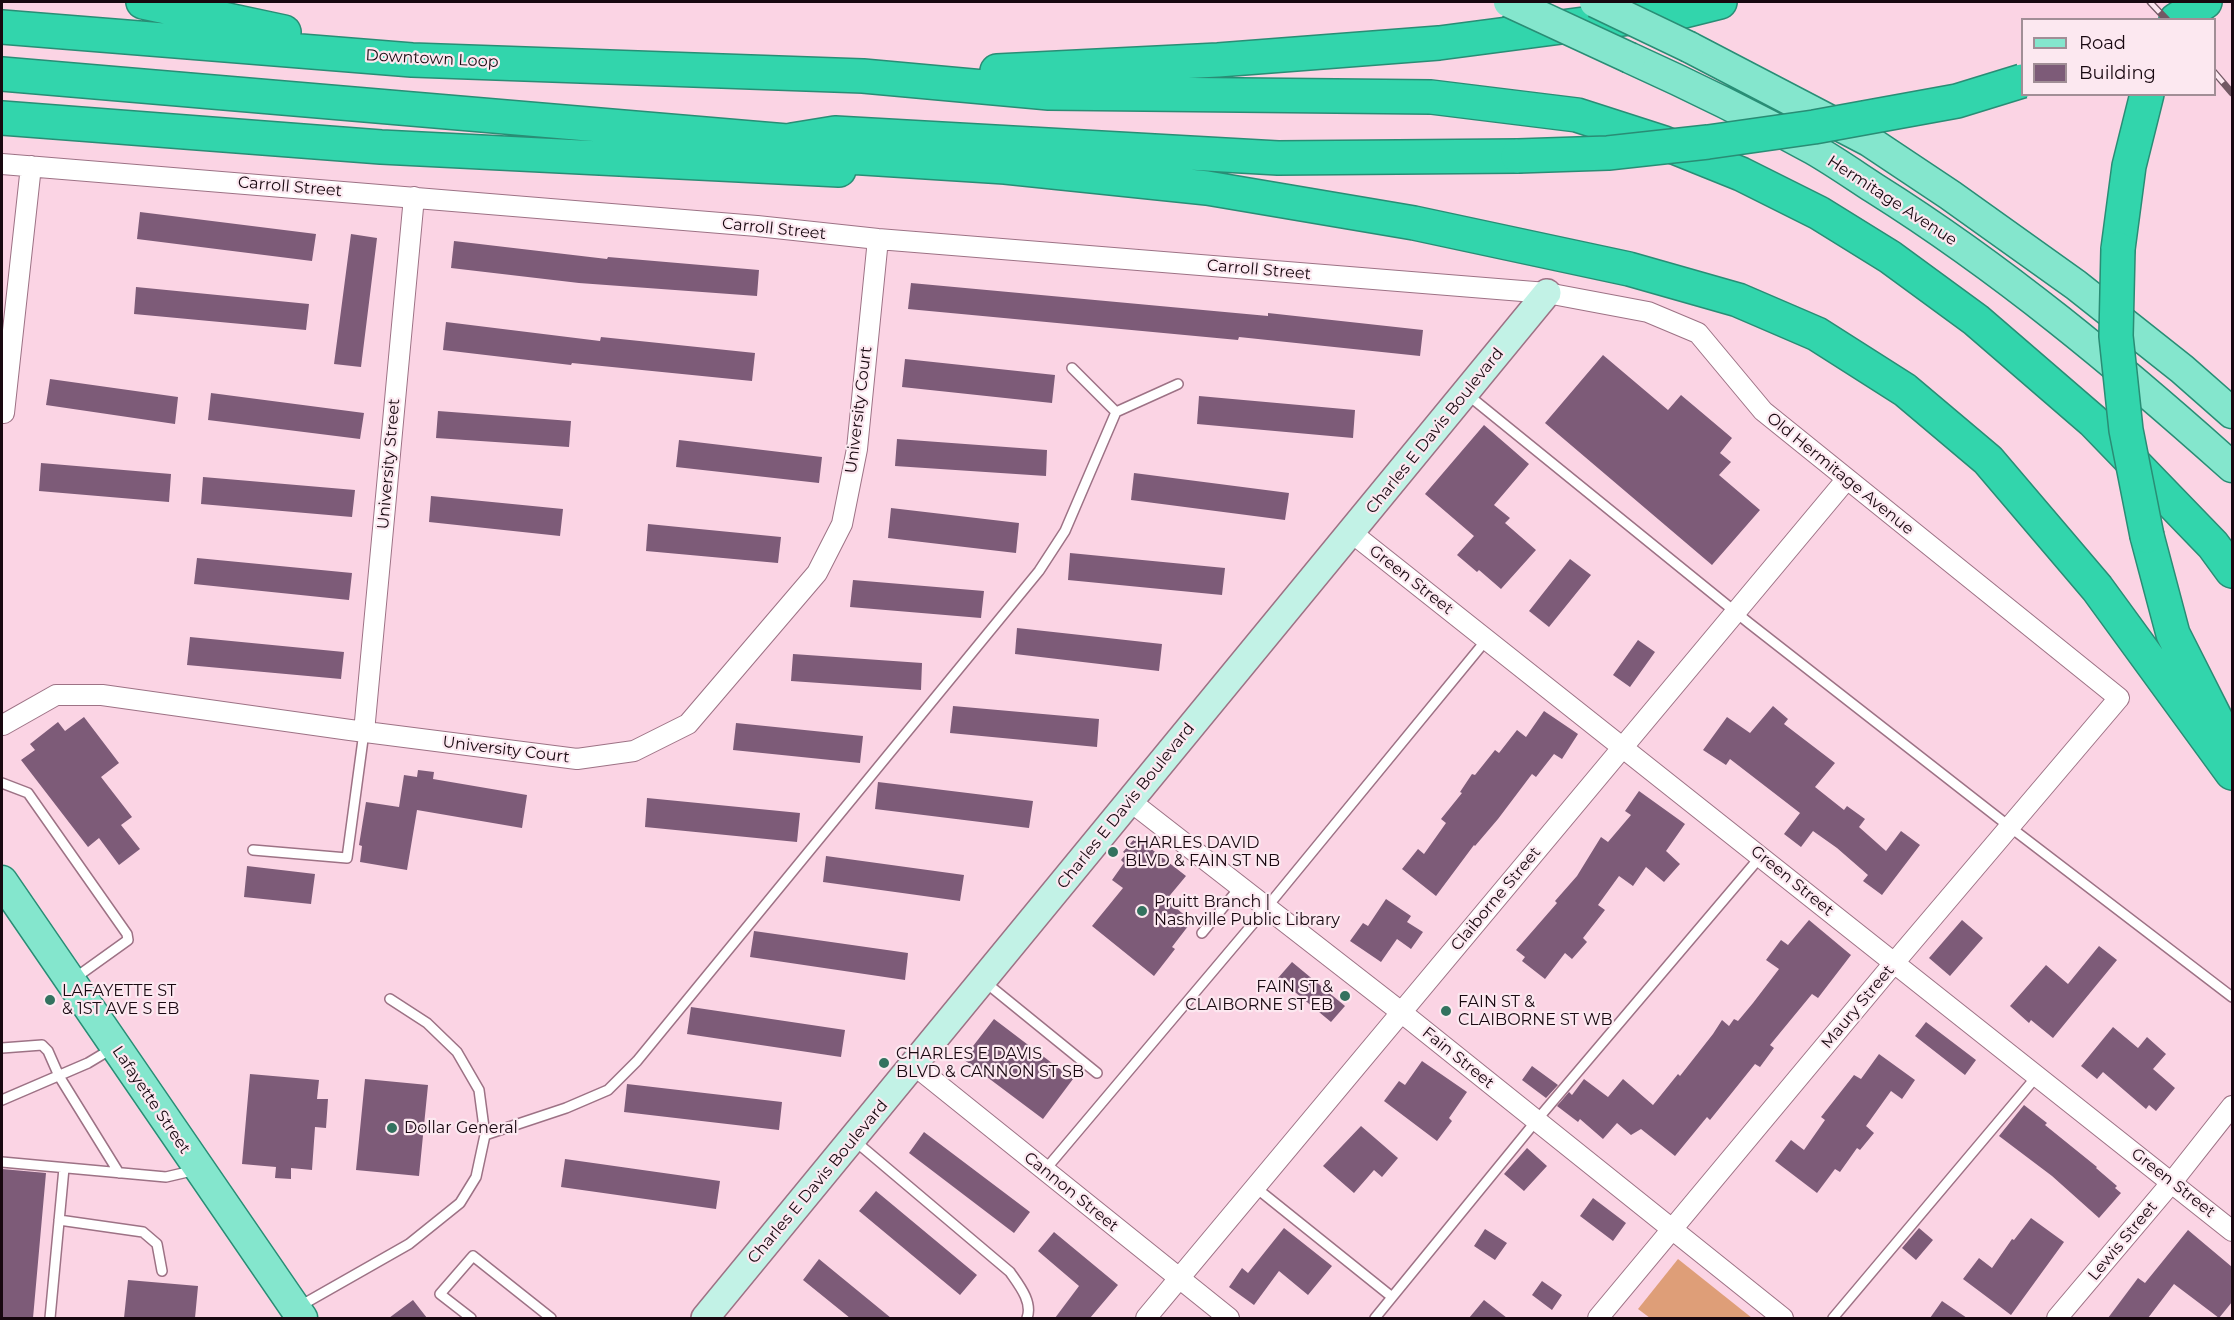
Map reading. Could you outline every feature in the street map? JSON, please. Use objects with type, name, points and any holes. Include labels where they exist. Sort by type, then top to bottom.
[{"type":"highway","points":[[142,2],[412,60]]},
{"type":"highway","points":[[863,76],[1129,65],[1439,44],[1683,11],[1720,2]]},
{"type":"highway","points":[[2176,18],[2180,2]]},
{"type":"highway","points":[[2178,18],[2205,2]]},
{"type":"highway","name":"Downtown Loop","points":[[2,27],[412,60],[863,76]]},
{"type":"highway","points":[[2,74],[787,141],[832,156],[1005,166],[1207,188],[1414,224],[1629,269],[1738,300],[1817,334],[1905,390],[1988,460],[2097,588],[2232,773]]},
{"type":"highway","points":[[863,76],[1049,93],[1431,98],[1577,115],[1664,142],[1741,174],[1819,213],[1890,257],[1976,320],[2093,421],[2213,545],[2232,572]]},
{"type":"highway","points":[[787,141],[835,133],[1278,158],[1608,153],[1732,139],[1957,101],[2021,81]]},
{"type":"highway","points":[[2146,96],[2129,166],[2118,249],[2117,348],[2126,430],[2147,536],[2173,634],[2232,749]]},
{"type":"highway","points":[[2,118],[381,147],[951,177],[1005,166]]},
{"type":"main road","name":"Hermitage Avenue","points":[[1509,2],[1630,57],[1814,150],[1916,215],[2035,300],[2168,410],[2232,467]]},
{"type":"main road","points":[[1594,2],[1689,47],[1869,141],[1950,195],[2076,285],[2182,369],[2232,413]]},
{"type":"main road","name":"Lafayette Street","points":[[2,881],[298,1314]]},
{"type":"street","name":"Carroll Street","points":[[2,164],[757,226],[878,239],[1547,293]]},
{"type":"street","points":[[3,413],[4,376],[31,166]]},
{"type":"street","name":"University Street","points":[[364,732],[414,197]]},
{"type":"street","name":"University Court","points":[[2,725],[57,695],[102,695],[577,759],[634,751],[687,724],[817,573],[842,524],[857,449],[878,239]]},
{"type":"street","name":"Charles E Davis Boulevard","points":[[705,1318],[1547,293]]},
{"type":"street","name":"Old Hermitage Avenue","points":[[1547,293],[1648,312],[1698,333],[1762,411],[2119,698]]},
{"type":"street","name":"Claiborne Street","points":[[1146,1318],[1846,480]]},
{"type":"street","name":"Green Street","points":[[1352,533],[2232,1231]]},
{"type":"street","name":"Maury Street","points":[[1598,1318],[2119,698]]},
{"type":"street","name":"Fain Street","points":[[1130,801],[1401,1012],[1784,1318]]},
{"type":"street","name":"Cannon Street","points":[[914,1065],[1229,1318]]},
{"type":"street","name":"Lewis Street","points":[[2057,1318],[2172,1182],[2232,1106]]},
{"type":"lane","points":[[1072,368],[1116,412]]},
{"type":"lane","points":[[485,1135],[566,1108],[608,1090],[637,1061],[1039,571],[1065,531],[1116,412],[1178,384]]},
{"type":"lane","points":[[1466,393],[1736,613],[2232,997]]},
{"type":"lane","points":[[1044,1170],[1267,907],[1486,639]]},
{"type":"lane","points":[[253,850],[347,858],[364,732]]},
{"type":"lane","points":[[2,783],[28,793],[127,934],[128,940],[70,981]]},
{"type":"lane","points":[[1375,1318],[1536,1121],[1761,856]]},
{"type":"lane","points":[[1202,933],[1240,887]]},
{"type":"lane","points":[[983,981],[1097,1073]]},
{"type":"lane","points":[[298,1314],[409,1244],[460,1203],[476,1178],[485,1135],[479,1090],[457,1052],[427,1023],[390,999]]},
{"type":"lane","points":[[2,1048],[42,1045],[48,1051],[59,1076],[119,1173]]},
{"type":"lane","points":[[2,1100],[88,1063],[115,1047]]},
{"type":"lane","points":[[1833,1318],[2037,1076]]},
{"type":"lane","points":[[853,1140],[1011,1272],[1024,1292],[1028,1306],[1029,1316],[1027,1318]]},
{"type":"lane","points":[[2,1162],[166,1177],[199,1170]]},
{"type":"lane","points":[[50,1318],[64,1168]]},
{"type":"lane","points":[[1255,1187],[1392,1297]]},
{"type":"lane","points":[[59,1220],[143,1232],[157,1244],[162,1271]]},
{"type":"lane","points":[[471,1318],[440,1293],[473,1256],[551,1318]]},
{"type":"shaded area","points":[[1678,1259],[1752,1318],[1650,1318],[1638,1309]]},
{"type":"building","points":[[140,212],[316,234],[312,261],[137,239]]},
{"type":"building","points":[[351,234],[377,238],[361,367],[334,364]]},
{"type":"building","points":[[454,241],[607,259],[608,257],[759,270],[757,296],[579,283],[451,268]]},
{"type":"building","points":[[911,283],[1268,316],[1268,313],[1423,330],[1420,356],[1239,337],[1238,340],[908,309]]},
{"type":"building","points":[[136,287],[309,304],[306,330],[134,314]]},
{"type":"building","points":[[446,322],[600,341],[601,337],[755,353],[752,381],[572,363],[571,365],[443,350]]},
{"type":"building","points":[[1603,355],[1668,410],[1681,395],[1732,438],[1720,453],[1731,462],[1719,475],[1760,510],[1712,565],[1545,423]]},
{"type":"building","points":[[905,359],[1055,375],[1052,403],[902,387]]},
{"type":"building","points":[[50,379],[178,397],[175,424],[46,405]]},
{"type":"building","points":[[211,393],[364,413],[360,439],[208,420]]},
{"type":"building","points":[[1199,396],[1355,410],[1353,438],[1197,424]]},
{"type":"building","points":[[438,411],[571,421],[569,447],[436,438]]},
{"type":"building","points":[[1484,425],[1529,464],[1494,505],[1510,518],[1505,523],[1536,550],[1501,589],[1457,555],[1474,536],[1425,494]]},
{"type":"building","points":[[897,439],[1047,450],[1046,476],[895,466]]},
{"type":"building","points":[[679,440],[822,457],[819,483],[676,467]]},
{"type":"building","points":[[41,463],[171,474],[169,502],[39,491]]},
{"type":"building","points":[[1134,473],[1289,493],[1285,520],[1131,500]]},
{"type":"building","points":[[203,477],[355,490],[352,517],[201,504]]},
{"type":"building","points":[[431,496],[563,509],[560,536],[429,522]]},
{"type":"building","points":[[891,508],[1019,523],[1016,553],[888,538]]},
{"type":"building","points":[[648,524],[781,537],[778,563],[646,551]]},
{"type":"building","points":[[1070,553],[1225,568],[1222,595],[1068,580]]},
{"type":"building","points":[[197,558],[352,573],[349,600],[194,584]]},
{"type":"building","points":[[1570,559],[1591,575],[1549,627],[1529,611]]},
{"type":"building","points":[[853,580],[984,591],[981,618],[850,607]]},
{"type":"building","points":[[1017,628],[1162,644],[1159,671],[1015,654]]},
{"type":"building","points":[[190,637],[344,652],[341,679],[187,665]]},
{"type":"building","points":[[1638,640],[1655,652],[1630,687],[1613,675]]},
{"type":"building","points":[[793,654],[922,663],[921,690],[791,681]]},
{"type":"building","points":[[953,706],[1099,719],[1097,747],[950,733]]},
{"type":"building","points":[[1773,706],[1788,719],[1784,724],[1835,763],[1815,787],[1844,810],[1847,806],[1865,819],[1859,827],[1886,851],[1901,831],[1920,845],[1882,895],[1863,881],[1868,875],[1813,831],[1801,847],[1784,834],[1800,813],[1730,759],[1726,765],[1703,750],[1727,717],[1750,733]]},
{"type":"building","points":[[1544,711],[1578,734],[1562,759],[1554,754],[1536,777],[1532,774],[1436,896],[1402,869],[1418,849],[1424,854],[1446,823],[1441,819],[1462,793],[1460,792],[1472,774],[1475,775],[1495,750],[1499,753],[1517,730],[1526,737]]},
{"type":"building","points":[[84,717],[119,763],[101,777],[132,817],[121,825],[140,849],[119,865],[99,838],[88,847],[21,760],[35,750],[30,744],[58,722],[65,731]]},
{"type":"building","points":[[736,723],[863,736],[860,763],[733,750]]},
{"type":"building","points":[[418,770],[434,772],[433,779],[527,795],[522,828],[417,810],[407,870],[360,862],[362,846],[359,845],[366,802],[399,807],[404,775],[417,777]]},
{"type":"building","points":[[878,782],[1033,801],[1029,828],[875,809]]},
{"type":"building","points":[[1639,791],[1685,824],[1666,851],[1680,864],[1664,882],[1646,867],[1633,886],[1619,876],[1598,905],[1605,910],[1583,938],[1587,942],[1572,959],[1565,953],[1545,979],[1522,961],[1525,957],[1516,950],[1557,903],[1555,901],[1577,876],[1601,837],[1608,842],[1631,815],[1625,811]]},
{"type":"building","points":[[647,798],[800,813],[797,842],[645,827]]},
{"type":"building","name":"Pruitt Branch | Nashville Public Library","points":[[1136,837],[1186,876],[1166,900],[1192,921],[1172,947],[1175,949],[1154,976],[1092,926],[1123,888],[1112,880],[1124,863],[1121,860],[1126,854],[1123,852]]},
{"type":"building","points":[[826,856],[964,875],[960,901],[823,882]]},
{"type":"building","points":[[247,866],[315,874],[311,904],[244,897]]},
{"type":"building","points":[[1386,899],[1411,916],[1407,922],[1423,932],[1411,949],[1397,939],[1381,962],[1350,941],[1363,923],[1368,926]]},
{"type":"building","points":[[1809,920],[1851,955],[1818,998],[1812,994],[1770,1045],[1774,1048],[1760,1067],[1755,1064],[1710,1120],[1707,1117],[1675,1156],[1641,1129],[1631,1135],[1617,1123],[1603,1139],[1580,1119],[1578,1122],[1557,1106],[1569,1092],[1572,1095],[1584,1079],[1608,1097],[1623,1079],[1653,1105],[1678,1074],[1680,1076],[1722,1020],[1729,1026],[1734,1019],[1738,1021],[1779,969],[1766,960],[1781,940],[1788,945]]},
{"type":"building","points":[[1962,920],[1983,938],[1950,976],[1929,958]]},
{"type":"building","points":[[754,931],[908,953],[905,980],[750,957]]},
{"type":"building","points":[[2099,946],[2117,960],[2053,1038],[2031,1020],[2029,1023],[2010,1006],[2046,965],[2068,984]]},
{"type":"building","points":[[1292,962],[1345,1006],[1331,1022],[1278,978]]},
{"type":"building","points":[[691,1007],[845,1030],[841,1057],[687,1034]]},
{"type":"building","points":[[994,1019],[1073,1079],[1043,1119],[963,1059]]},
{"type":"building","points":[[1926,1022],[1976,1060],[1965,1075],[1915,1036]]},
{"type":"building","points":[[2113,1027],[2138,1048],[2147,1037],[2166,1054],[2153,1069],[2175,1088],[2156,1111],[2149,1105],[2146,1109],[2103,1072],[2097,1079],[2081,1066]]},
{"type":"building","points":[[1879,1054],[1915,1080],[1902,1099],[1891,1091],[1866,1126],[1874,1133],[1860,1150],[1857,1148],[1840,1172],[1835,1169],[1817,1193],[1775,1161],[1791,1140],[1804,1150],[1825,1120],[1821,1117],[1854,1075],[1861,1079]]},
{"type":"building","points":[[1422,1061],[1467,1092],[1449,1118],[1452,1121],[1437,1141],[1384,1101],[1399,1081],[1405,1085]]},
{"type":"building","points":[[1532,1066],[1558,1085],[1546,1098],[1522,1080]]},
{"type":"building","points":[[250,1074],[319,1080],[317,1099],[328,1099],[326,1128],[315,1127],[312,1170],[291,1168],[291,1179],[275,1178],[276,1167],[242,1164]]},
{"type":"building","name":"Dollar General","points":[[365,1079],[428,1085],[419,1176],[356,1170]]},
{"type":"building","points":[[627,1084],[782,1102],[779,1130],[624,1112]]},
{"type":"building","points":[[2024,1105],[2117,1186],[2115,1188],[2121,1193],[2099,1218],[2052,1176],[1999,1136]]},
{"type":"building","points":[[1361,1126],[1398,1158],[1382,1177],[1374,1170],[1354,1193],[1323,1166]]},
{"type":"building","points":[[924,1132],[1030,1212],[1014,1233],[909,1153]]},
{"type":"building","points":[[1527,1148],[1547,1166],[1524,1191],[1504,1174]]},
{"type":"building","points":[[565,1159],[720,1181],[716,1209],[561,1187]]},
{"type":"building","points":[[2,1169],[46,1173],[33,1318],[2,1318]]},
{"type":"building","points":[[876,1191],[977,1275],[960,1295],[859,1211]]},
{"type":"building","points":[[1593,1198],[1626,1223],[1613,1241],[1580,1216]]},
{"type":"building","points":[[2031,1218],[2064,1242],[2011,1315],[1963,1279],[1979,1258],[1992,1268],[2012,1239],[2014,1240]]},
{"type":"building","points":[[1284,1228],[1332,1266],[1308,1295],[1279,1271],[1254,1305],[1229,1287],[1242,1268],[1248,1273]]},
{"type":"building","points":[[1919,1228],[1933,1240],[1916,1260],[1902,1248]]},
{"type":"building","points":[[1485,1229],[1507,1243],[1495,1260],[1474,1246]]},
{"type":"building","points":[[2188,1230],[2232,1267],[2232,1302],[2219,1318],[2174,1284],[2148,1318],[2108,1318],[2138,1278],[2145,1283]]},
{"type":"building","points":[[1054,1232],[1118,1285],[1090,1318],[1055,1318],[1079,1286],[1038,1251]]},
{"type":"building","points":[[819,1259],[891,1318],[850,1318],[803,1280]]},
{"type":"building","points":[[128,1280],[198,1286],[195,1318],[124,1318]]},
{"type":"building","points":[[1542,1281],[1562,1295],[1552,1310],[1532,1295]]},
{"type":"building","points":[[413,1300],[427,1318],[389,1318]]},
{"type":"building","points":[[1484,1300],[1507,1318],[1469,1318]]},
{"type":"building","points":[[1942,1301],[1967,1318],[1930,1318]]},
{"type":"railway","points":[[2150,2],[2165,18]]},
{"type":"railway","points":[[2216,74],[2232,93]]},
{"type":"place","name":"CHARLES DAVID BLVD & FAIN ST NB","points":[[1113,852]]},
{"type":"place","name":"Pruitt Branch | Nashville Public Library","points":[[1142,911]]},
{"type":"place","name":"FAIN ST & CLAIBORNE ST EB","points":[[1345,996]]},
{"type":"place","name":"LAFAYETTE ST & 1ST AVE S EB","points":[[50,1000]]},
{"type":"place","name":"FAIN ST & CLAIBORNE ST WB","points":[[1446,1011]]},
{"type":"place","name":"CHARLES E DAVIS BLVD & CANNON ST SB","points":[[884,1063]]},
{"type":"place","name":"Dollar General","points":[[392,1128]]}]
